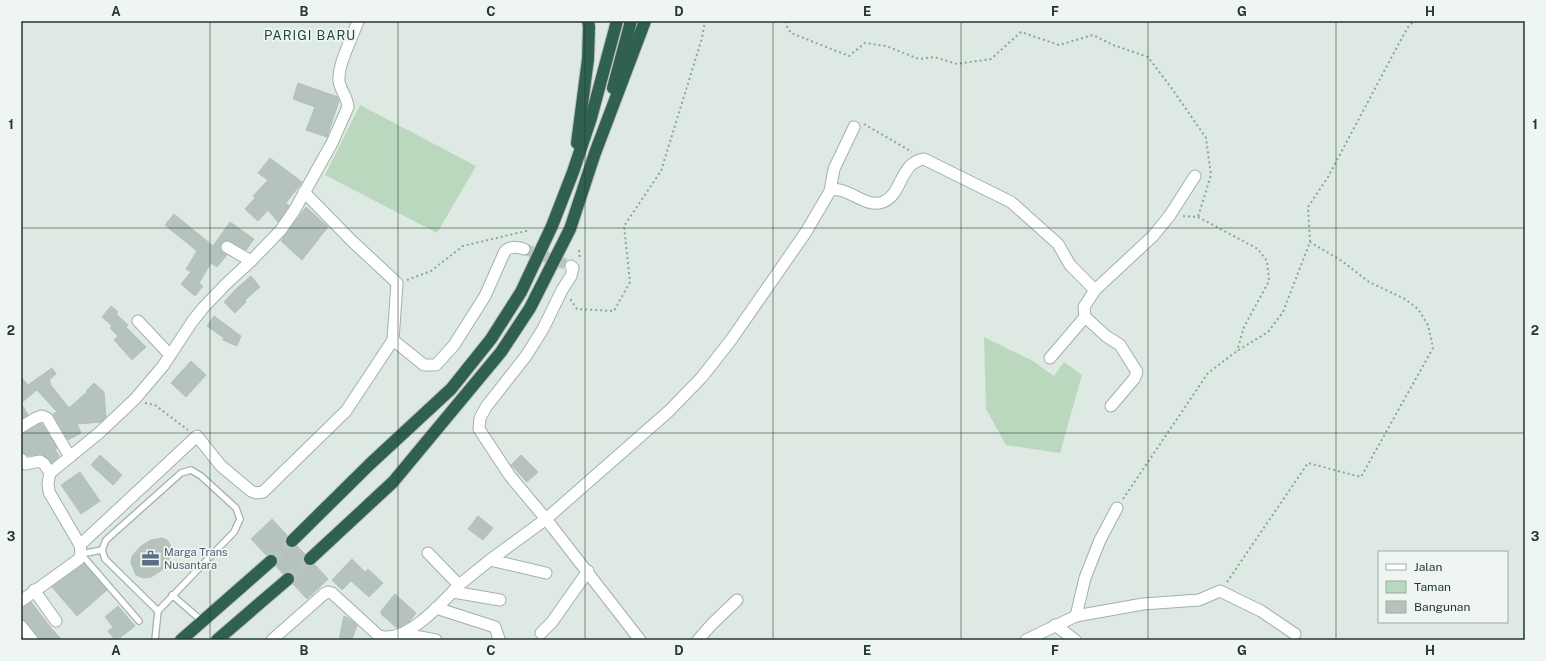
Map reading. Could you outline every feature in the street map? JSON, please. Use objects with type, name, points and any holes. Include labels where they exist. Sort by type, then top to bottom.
[{"type":"highway","points":[[573,172],[588,59],[588,21]]},
{"type":"highway","points":[[292,541],[370,464],[451,389],[491,339],[521,292],[552,226],[573,172],[591,118],[617,21]]},
{"type":"highway","points":[[595,153],[631,21]]},
{"type":"highway","points":[[310,559],[393,482],[501,352],[530,308],[570,228],[595,153],[646,21]]},
{"type":"highway","points":[[181,640],[271,561]]},
{"type":"highway","points":[[217,640],[288,579]]},
{"type":"street","points":[[21,600],[79,559],[80,549],[49,492],[48,483],[50,473],[99,433],[135,399],[170,355],[203,308],[251,261],[288,220],[332,143],[348,107],[348,103],[339,84],[339,72],[358,21]]},
{"type":"street","points":[[272,640],[328,592],[332,593],[379,636],[390,638],[404,634],[490,560],[546,519],[669,411],[702,377],[731,340],[806,232],[830,191],[834,169],[854,127]]},
{"type":"street","points":[[830,191],[838,189],[873,204],[882,203],[892,197],[910,165],[916,160],[924,159],[1011,202],[1058,244],[1070,265],[1095,290]]},
{"type":"street","points":[[1111,406],[1134,379],[1137,372],[1120,345],[1106,336],[1085,317],[1084,307],[1095,290],[1153,236],[1170,215],[1195,176]]},
{"type":"street","points":[[80,549],[197,436],[221,466],[251,490],[256,493],[263,492],[346,411],[393,340],[397,283],[352,241],[304,192]]},
{"type":"street","points":[[393,340],[424,365],[436,365],[454,345],[485,296],[505,251],[516,246],[524,249]]},
{"type":"street","points":[[228,247],[251,261]]},
{"type":"street","points":[[576,264],[572,268],[571,276],[562,290],[543,329],[526,356],[486,407],[480,418],[479,429],[510,476],[588,571],[640,640]]},
{"type":"street","points":[[1050,358],[1085,317]]},
{"type":"street","points":[[138,321],[170,355]]},
{"type":"street","points":[[21,427],[36,418],[42,416],[47,418],[70,457]]},
{"type":"street","points":[[21,460],[25,464],[40,461],[50,473]]},
{"type":"street","points":[[1076,616],[1086,578],[1100,540],[1117,508]]},
{"type":"street","points":[[428,553],[456,588],[500,600]]},
{"type":"street","points":[[490,560],[546,573]]},
{"type":"street","points":[[541,633],[552,622],[588,571]]},
{"type":"street","points":[[34,590],[56,621]]},
{"type":"street","points":[[1026,640],[1076,616],[1143,604],[1199,600],[1220,591],[1261,611],[1295,634]]},
{"type":"street","points":[[698,640],[737,600]]},
{"type":"street","points":[[436,608],[495,627],[499,639]]},
{"type":"street","points":[[1055,625],[1075,640]]},
{"type":"street","points":[[21,626],[32,640]]},
{"type":"street","points":[[404,634],[436,640]]},
{"type":"lane","points":[[155,640],[158,610],[234,532],[240,519],[236,508],[201,476],[191,470],[181,473],[106,540],[102,550],[105,559],[158,610]]},
{"type":"lane","points":[[80,549],[102,550]]},
{"type":"lane","points":[[80,549],[139,621]]},
{"type":"lane","points":[[172,595],[202,621]]},
{"type":"path","points":[[573,294],[571,300],[577,309],[614,311],[630,282],[624,226],[661,170],[702,38],[705,21]]},
{"type":"path","points":[[786,21],[791,33],[849,56],[865,43],[886,46],[919,59],[934,57],[957,64],[991,59],[1022,32],[1059,46],[1093,34],[1113,45],[1148,57],[1206,138],[1212,175],[1198,217]]},
{"type":"path","points":[[1117,508],[1208,373],[1238,351],[1268,332],[1283,312],[1310,242],[1308,207],[1328,177],[1408,27],[1414,21]]},
{"type":"path","points":[[854,127],[860,122],[870,126],[924,159]]},
{"type":"path","points":[[1170,215],[1198,217],[1258,249],[1267,261],[1269,281],[1244,327],[1238,351]]},
{"type":"path","points":[[397,283],[431,271],[463,246],[530,230]]},
{"type":"path","points":[[1220,591],[1308,463],[1362,477],[1432,348],[1428,325],[1418,309],[1405,299],[1369,282],[1342,261],[1310,242]]},
{"type":"path","points":[[576,264],[579,250]]},
{"type":"path","points":[[135,399],[155,405],[197,436]]},
{"type":"green space","points":[[360,105],[476,166],[437,233],[325,175]]},
{"type":"green space","points":[[984,337],[1033,361],[1054,376],[1064,362],[1082,375],[1060,453],[1006,445],[986,409]]},
{"type":"building","points":[[298,83],[338,97],[339,101],[327,137],[306,130],[315,107],[293,99]]},
{"type":"building","points":[[270,158],[302,182],[286,203],[289,206],[278,222],[268,210],[258,221],[245,209],[255,198],[253,196],[268,180],[258,173]]},
{"type":"building","points":[[306,207],[328,227],[302,260],[281,241]]},
{"type":"building","points":[[174,214],[213,246],[230,222],[254,239],[246,250],[230,241],[223,241],[220,247],[221,251],[227,255],[217,267],[211,263],[199,283],[203,286],[195,296],[181,284],[191,272],[186,269],[197,251],[165,225]]},
{"type":"building","points":[[251,276],[260,287],[245,300],[246,302],[235,313],[224,302]]},
{"type":"building","points":[[111,306],[118,312],[116,314],[128,325],[126,327],[146,347],[132,360],[114,340],[118,336],[110,328],[112,326],[102,317]]},
{"type":"building","points":[[214,316],[241,336],[237,346],[223,340],[224,338],[207,326]]},
{"type":"building","points":[[191,361],[206,375],[186,397],[171,383]]},
{"type":"building","points":[[52,368],[56,374],[49,380],[51,383],[50,384],[69,408],[87,392],[86,391],[94,383],[104,392],[106,417],[101,422],[77,424],[81,433],[68,440],[53,414],[57,412],[37,390],[21,403],[21,377],[28,385]]},
{"type":"building","points":[[21,403],[28,415],[21,419]]},
{"type":"building","points":[[39,424],[42,424],[57,448],[55,449],[59,456],[52,463],[42,454],[28,456],[21,452],[21,434]]},
{"type":"building","points":[[100,455],[122,475],[113,485],[91,465]]},
{"type":"building","points":[[521,455],[538,472],[527,482],[511,465]]},
{"type":"building","points":[[80,472],[100,501],[81,514],[61,485]]},
{"type":"building","points":[[478,516],[493,528],[483,540],[468,529]]},
{"type":"building","points":[[272,519],[287,535],[285,539],[286,546],[290,548],[297,546],[305,554],[303,560],[305,564],[308,566],[315,565],[328,579],[307,599],[293,584],[295,578],[293,574],[287,572],[283,574],[276,566],[278,560],[276,556],[270,554],[266,555],[251,539]]},
{"type":"building","name":"Marga Trans Nusantara","points":[[162,538],[167,540],[171,546],[169,560],[162,570],[151,577],[143,578],[136,575],[131,563],[132,556],[141,546],[151,540]]},
{"type":"building","points":[[352,559],[365,572],[368,569],[383,583],[369,597],[351,581],[342,590],[332,580]]},
{"type":"building","points":[[84,564],[107,590],[77,616],[52,587]]},
{"type":"building","points":[[395,594],[416,613],[409,622],[397,628],[381,614],[381,611]]},
{"type":"building","points":[[31,602],[62,640],[39,640],[38,636],[26,622],[21,619],[21,608]]},
{"type":"building","points":[[118,606],[135,626],[115,640],[108,631],[113,627],[105,617]]},
{"type":"building","points":[[344,616],[357,625],[352,640],[339,640]]},
{"type":"tunnel","points":[[524,249],[571,266]]},
{"type":"tunnel","points":[[271,561],[292,541]]},
{"type":"tunnel","points":[[288,579],[310,559]]},
{"type":"place","name":"Marga Trans Nusantara","points":[[151,558]]},
{"type":"district","name":"PARIGI BARU","points":[[310,35]]}]
